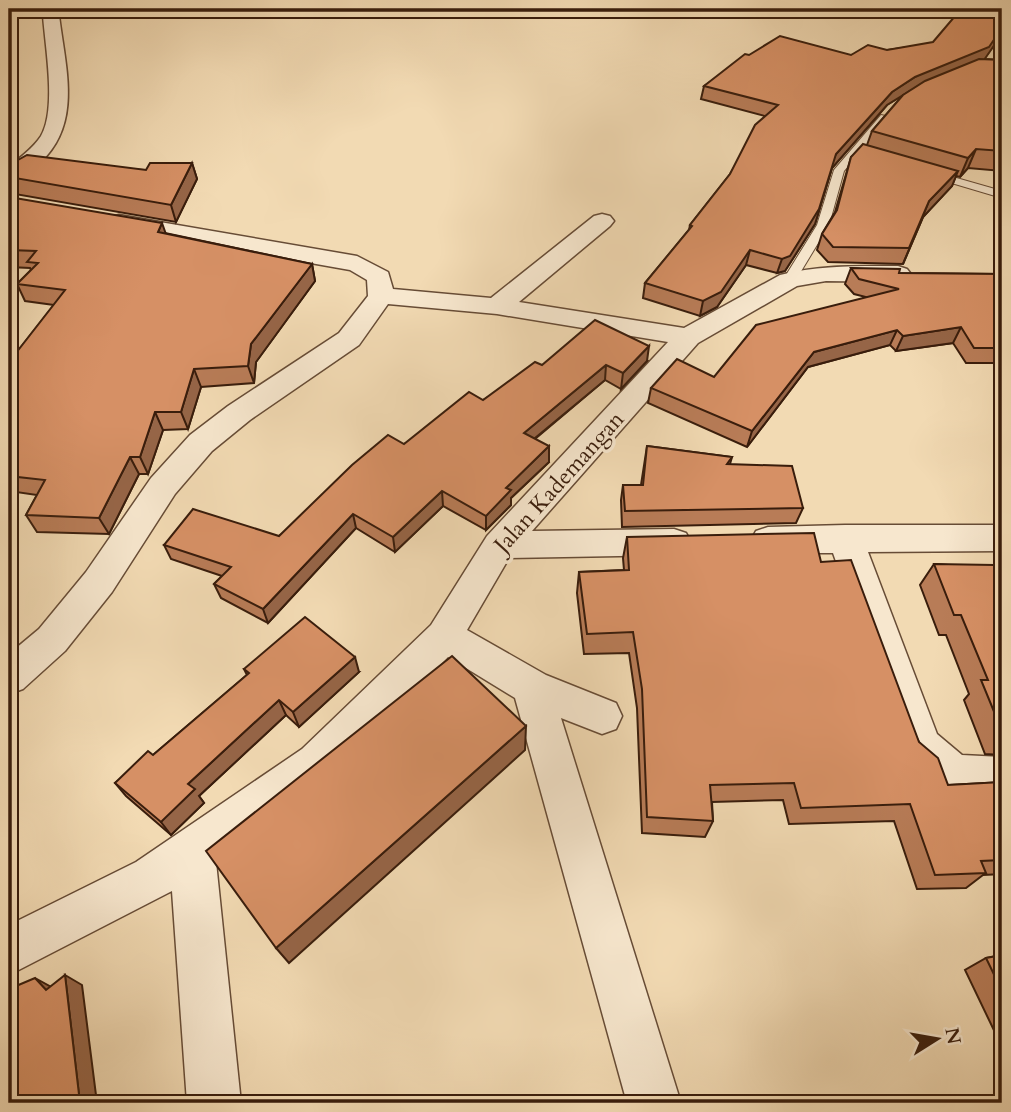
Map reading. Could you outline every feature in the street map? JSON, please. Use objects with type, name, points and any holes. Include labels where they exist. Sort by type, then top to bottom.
[{"type":"street","points":[[9,176],[38,152],[54,133],[56,104],[51,15],[55,9]]},
{"type":"street","points":[[9,677],[52,640],[99,582],[163,486],[201,443],[239,413],[349,339],[381,296],[379,276],[357,264],[101,219]]},
{"type":"street","points":[[497,306],[602,221]]},
{"type":"street","name":"Jalan Kademangan","points":[[9,951],[152,878],[317,763],[444,636],[499,545],[688,337],[789,280],[826,273],[932,277]]},
{"type":"street","points":[[381,296],[497,306],[688,337]]},
{"type":"street","points":[[845,538],[921,746],[942,768],[963,777],[1002,777]]},
{"type":"street","points":[[499,545],[845,538],[1002,538]]},
{"type":"street","points":[[444,636],[532,687],[602,716]]},
{"type":"street","points":[[532,687],[653,1103]]},
{"type":"street","points":[[192,852],[214,1103]]},
{"type":"lane","points":[[789,280],[823,225],[839,170],[859,153],[892,109]]},
{"type":"lane","points":[[925,173],[1002,195]]},
{"type":"building","points":[[961,9],[1002,9],[1002,28],[989,47],[915,77],[892,92],[836,154],[819,209],[790,256],[782,259],[750,250],[721,292],[703,301],[645,283],[730,174],[755,125],[778,105],[704,86],[745,54],[749,55],[780,36],[851,55],[868,45],[887,50],[933,42]]},
{"type":"building","points":[[979,59],[1002,60],[1002,151],[976,149],[968,158],[872,131],[903,95],[925,81]]},
{"type":"building","points":[[863,144],[958,171],[929,201],[909,248],[833,247],[822,234],[837,210],[851,157]]},
{"type":"building","points":[[27,155],[146,170],[150,163],[192,163],[171,205],[9,177],[9,165]]},
{"type":"building","points":[[9,197],[162,223],[158,232],[312,264],[251,344],[248,366],[194,369],[181,412],[155,412],[140,457],[130,457],[99,518],[26,515],[45,480],[9,476],[9,459],[13,453],[9,454],[9,362],[65,290],[17,284],[38,263],[27,262],[36,251],[9,250]]},
{"type":"building","points":[[851,268],[900,269],[899,273],[1002,274],[1002,348],[974,348],[961,327],[903,336],[897,330],[814,352],[752,431],[651,388],[677,359],[714,377],[756,325],[899,289],[859,279]]},
{"type":"building","points":[[595,320],[649,346],[623,373],[606,365],[524,433],[549,446],[506,488],[511,490],[486,516],[442,491],[393,537],[353,514],[263,609],[214,584],[231,567],[164,545],[193,509],[279,536],[352,465],[388,435],[404,444],[469,392],[483,400],[535,362],[542,365]]},
{"type":"building","points":[[647,446],[732,457],[727,464],[792,466],[803,508],[625,511],[623,485],[643,485]]},
{"type":"building","points":[[814,533],[821,562],[851,560],[919,742],[938,758],[948,785],[1002,782],[1002,860],[981,861],[986,873],[935,875],[910,804],[801,808],[794,783],[710,785],[713,821],[647,817],[642,689],[633,632],[587,634],[579,572],[629,570],[627,537]]},
{"type":"building","points":[[934,564],[994,565],[996,570],[1002,569],[1002,731],[981,680],[988,680],[961,615],[954,615]]},
{"type":"building","points":[[305,617],[355,657],[293,712],[279,700],[188,784],[195,789],[161,822],[115,783],[148,751],[153,755],[249,673],[244,669]]},
{"type":"building","points":[[452,656],[526,726],[276,948],[206,851]]},
{"type":"building","points":[[1002,955],[1002,991],[986,958]]},
{"type":"building","points":[[65,975],[80,1103],[9,1103],[9,989],[35,978],[46,990]]}]
